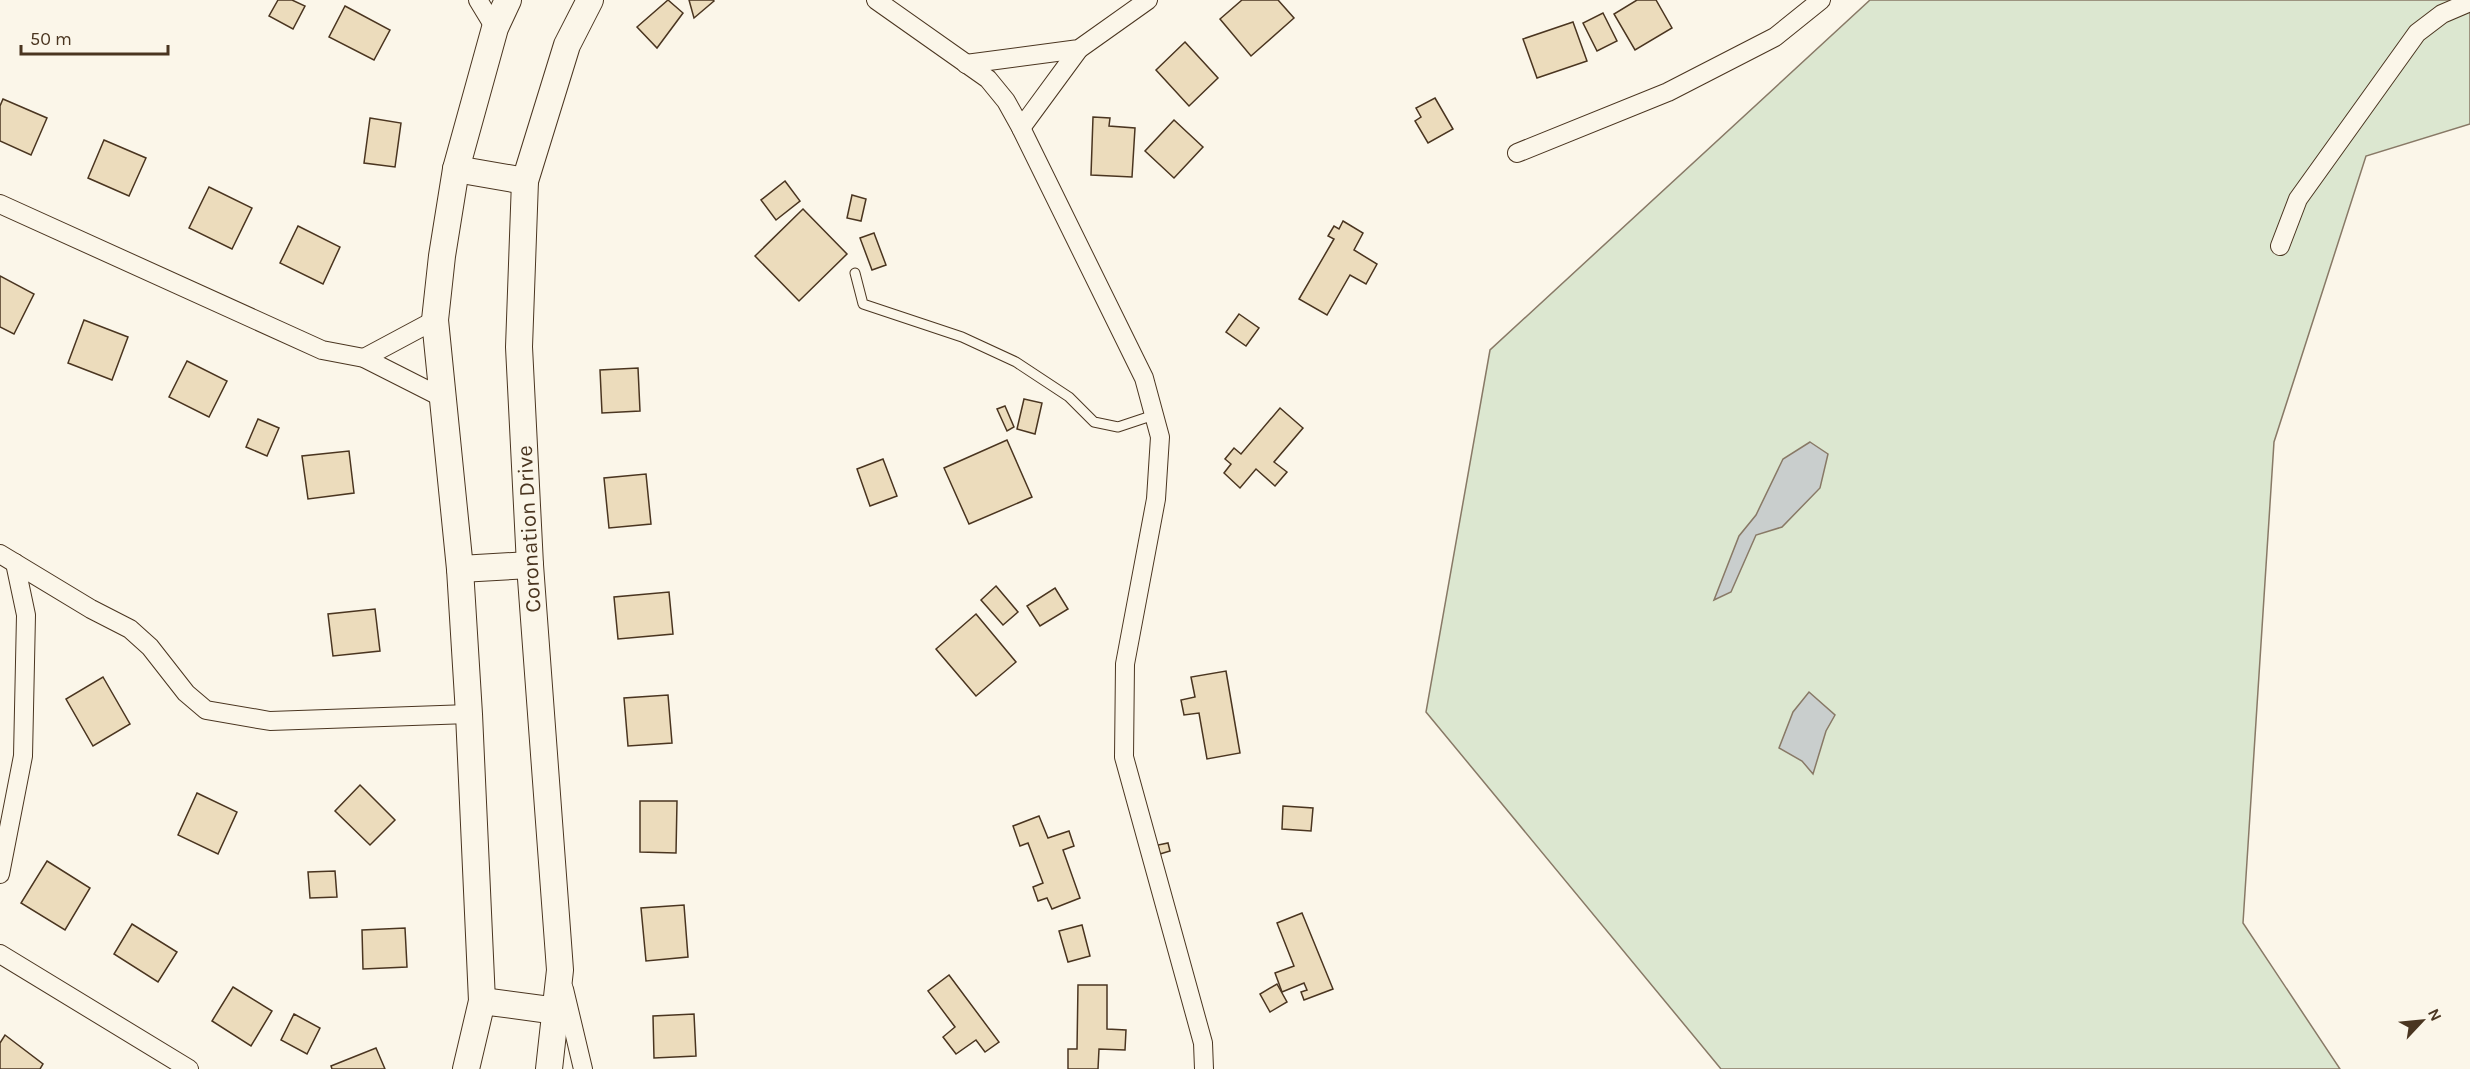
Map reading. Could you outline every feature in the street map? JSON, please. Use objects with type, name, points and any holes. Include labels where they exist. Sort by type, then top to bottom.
[{"type":"street","points":[[478,0],[495,28]]},
{"type":"street","points":[[466,1069],[482,1001],[460,569],[435,320],[442,256],[456,169],[495,28],[508,0]]},
{"type":"street","name":"Coronation Drive","points":[[549,1069],[560,970],[530,566],[519,348],[525,181],[567,45],[590,0]]},
{"type":"street","points":[[876,0],[988,79],[1006,101],[1022,128],[1144,378],[1160,437],[1156,499],[1125,664],[1124,757],[1203,1043],[1204,1069]]},
{"type":"street","points":[[1022,128],[1079,50],[1148,0]]},
{"type":"street","points":[[1517,153],[1668,92],[1775,37],[1821,0]]},
{"type":"street","points":[[2280,246],[2298,200],[2417,33],[2442,14],[2470,3]]},
{"type":"street","points":[[966,64],[1079,50]]},
{"type":"street","points":[[456,169],[525,181]]},
{"type":"street","points":[[0,204],[322,350],[363,358],[443,399]]},
{"type":"street","points":[[363,358],[435,320]]},
{"type":"street","points":[[7,558],[91,609],[130,629],[150,647],[186,693],[206,710],[270,721],[469,714]]},
{"type":"street","points":[[0,874],[22,756],[26,615],[7,558]]},
{"type":"street","points":[[460,569],[530,566]]},
{"type":"street","points":[[0,954],[189,1069]]},
{"type":"street","points":[[560,970],[583,1069]]},
{"type":"street","points":[[482,1001],[557,1011]]},
{"type":"lane","points":[[855,273],[863,304],[962,337],[1016,362],[1069,397],[1094,422],[1118,427],[1154,415]]},
{"type":"green space","points":[[1870,0],[2470,0],[2470,124],[2366,156],[2274,442],[2243,923],[2340,1069],[1721,1069],[1426,712],[1490,350]]},
{"type":"shaded area","points":[[1810,442],[1828,454],[1820,488],[1782,527],[1756,535],[1731,592],[1714,600],[1739,536],[1756,515],[1783,459]]},
{"type":"shaded area","points":[[1809,692],[1835,715],[1826,731],[1813,774],[1802,761],[1779,748],[1793,712]]},
{"type":"building","points":[[278,0],[292,0],[305,6],[293,29],[269,16]]},
{"type":"building","points":[[668,0],[683,13],[657,48],[637,27]]},
{"type":"building","points":[[689,0],[713,0],[714,1],[694,18]]},
{"type":"building","points":[[1242,0],[1278,0],[1294,18],[1251,56],[1220,19]]},
{"type":"building","points":[[1637,0],[1656,0],[1672,28],[1635,50],[1614,14]]},
{"type":"building","points":[[345,6],[390,30],[374,60],[329,37]]},
{"type":"building","points":[[1603,13],[1617,41],[1597,51],[1583,23]]},
{"type":"building","points":[[1573,22],[1587,61],[1537,78],[1523,39]]},
{"type":"building","points":[[1185,42],[1218,78],[1189,106],[1156,70]]},
{"type":"building","points":[[1435,98],[1453,129],[1428,143],[1415,121],[1421,117],[1416,108]]},
{"type":"building","points":[[3,99],[47,118],[31,155],[0,141],[0,106]]},
{"type":"building","points":[[1093,117],[1110,118],[1109,126],[1135,128],[1132,177],[1091,175]]},
{"type":"building","points":[[370,118],[401,123],[395,167],[364,163]]},
{"type":"building","points":[[1174,120],[1203,147],[1174,178],[1145,151]]},
{"type":"building","points":[[104,140],[146,158],[129,196],[88,178]]},
{"type":"building","points":[[785,181],[800,201],[776,220],[761,200]]},
{"type":"building","points":[[209,187],[252,208],[232,249],[189,228]]},
{"type":"building","points":[[852,195],[866,199],[861,221],[847,218]]},
{"type":"building","points":[[803,209],[847,254],[799,301],[755,256]]},
{"type":"building","points":[[1343,221],[1363,233],[1354,250],[1377,264],[1366,284],[1350,275],[1327,315],[1299,299],[1334,239],[1328,236],[1334,226],[1339,229]]},
{"type":"building","points":[[298,226],[340,247],[323,284],[280,263]]},
{"type":"building","points":[[874,233],[886,265],[872,270],[860,238]]},
{"type":"building","points":[[0,276],[34,294],[14,334],[0,327]]},
{"type":"building","points":[[1239,314],[1259,328],[1246,346],[1226,332]]},
{"type":"building","points":[[84,320],[128,337],[112,380],[68,363]]},
{"type":"building","points":[[187,361],[227,381],[209,417],[169,397]]},
{"type":"building","points":[[638,368],[640,411],[602,413],[600,370]]},
{"type":"building","points":[[1024,399],[1042,403],[1035,434],[1017,429]]},
{"type":"building","points":[[1005,406],[1014,427],[1007,431],[997,409]]},
{"type":"building","points":[[1280,408],[1303,428],[1274,462],[1287,472],[1275,486],[1256,469],[1240,488],[1224,473],[1231,464],[1225,459],[1234,448],[1241,454]]},
{"type":"building","points":[[258,419],[279,428],[267,456],[246,447]]},
{"type":"building","points":[[1007,440],[1032,497],[969,524],[944,468]]},
{"type":"building","points":[[349,451],[354,493],[308,499],[302,456]]},
{"type":"building","points":[[883,459],[897,496],[870,506],[857,469]]},
{"type":"building","points":[[646,474],[651,524],[609,528],[604,478]]},
{"type":"building","points":[[996,586],[1018,612],[1003,625],[981,600]]},
{"type":"building","points":[[1055,588],[1068,609],[1040,626],[1027,606]]},
{"type":"building","points":[[669,592],[673,634],[618,639],[614,597]]},
{"type":"building","points":[[375,609],[380,651],[333,656],[328,614]]},
{"type":"building","points":[[976,614],[1016,662],[976,696],[936,649]]},
{"type":"building","points":[[1226,671],[1240,753],[1207,759],[1199,713],[1184,715],[1181,700],[1195,697],[1191,677]]},
{"type":"building","points":[[103,677],[130,724],[93,746],[66,699]]},
{"type":"building","points":[[668,695],[672,743],[628,746],[624,698]]},
{"type":"building","points":[[360,785],[395,820],[370,845],[335,811]]},
{"type":"building","points":[[197,793],[237,812],[218,854],[178,835]]},
{"type":"building","points":[[640,801],[677,801],[676,853],[640,852]]},
{"type":"building","points":[[1283,806],[1313,808],[1311,831],[1282,829]]},
{"type":"building","points":[[1039,816],[1048,838],[1069,831],[1074,846],[1063,850],[1080,898],[1052,909],[1047,898],[1038,901],[1033,887],[1043,883],[1028,843],[1020,846],[1013,826]]},
{"type":"building","points":[[1168,843],[1170,851],[1160,854],[1158,845]]},
{"type":"building","points":[[47,861],[90,888],[65,930],[21,903]]},
{"type":"building","points":[[335,871],[337,897],[310,898],[308,872]]},
{"type":"building","points":[[684,905],[688,957],[646,961],[641,908]]},
{"type":"building","points":[[1302,913],[1333,989],[1304,1000],[1301,992],[1307,990],[1304,983],[1282,992],[1275,973],[1294,966],[1277,923]]},
{"type":"building","points":[[132,924],[177,952],[158,982],[114,954]]},
{"type":"building","points":[[1082,925],[1090,956],[1068,962],[1059,931]]},
{"type":"building","points":[[405,928],[407,967],[363,969],[362,930]]},
{"type":"building","points":[[949,975],[999,1042],[985,1052],[976,1040],[956,1054],[943,1037],[955,1027],[928,991]]},
{"type":"building","points":[[1277,984],[1287,1002],[1270,1012],[1260,994]]},
{"type":"building","points":[[1078,985],[1107,985],[1107,1029],[1126,1030],[1125,1050],[1099,1049],[1098,1069],[1068,1069],[1068,1049],[1077,1049]]},
{"type":"building","points":[[233,987],[272,1011],[251,1046],[212,1021]]},
{"type":"building","points":[[294,1014],[320,1028],[307,1054],[281,1040]]},
{"type":"building","points":[[694,1014],[696,1056],[654,1058],[653,1016]]},
{"type":"building","points":[[5,1035],[43,1064],[40,1069],[0,1069],[0,1043]]},
{"type":"building","points":[[376,1048],[385,1069],[332,1069],[331,1066]]}]
